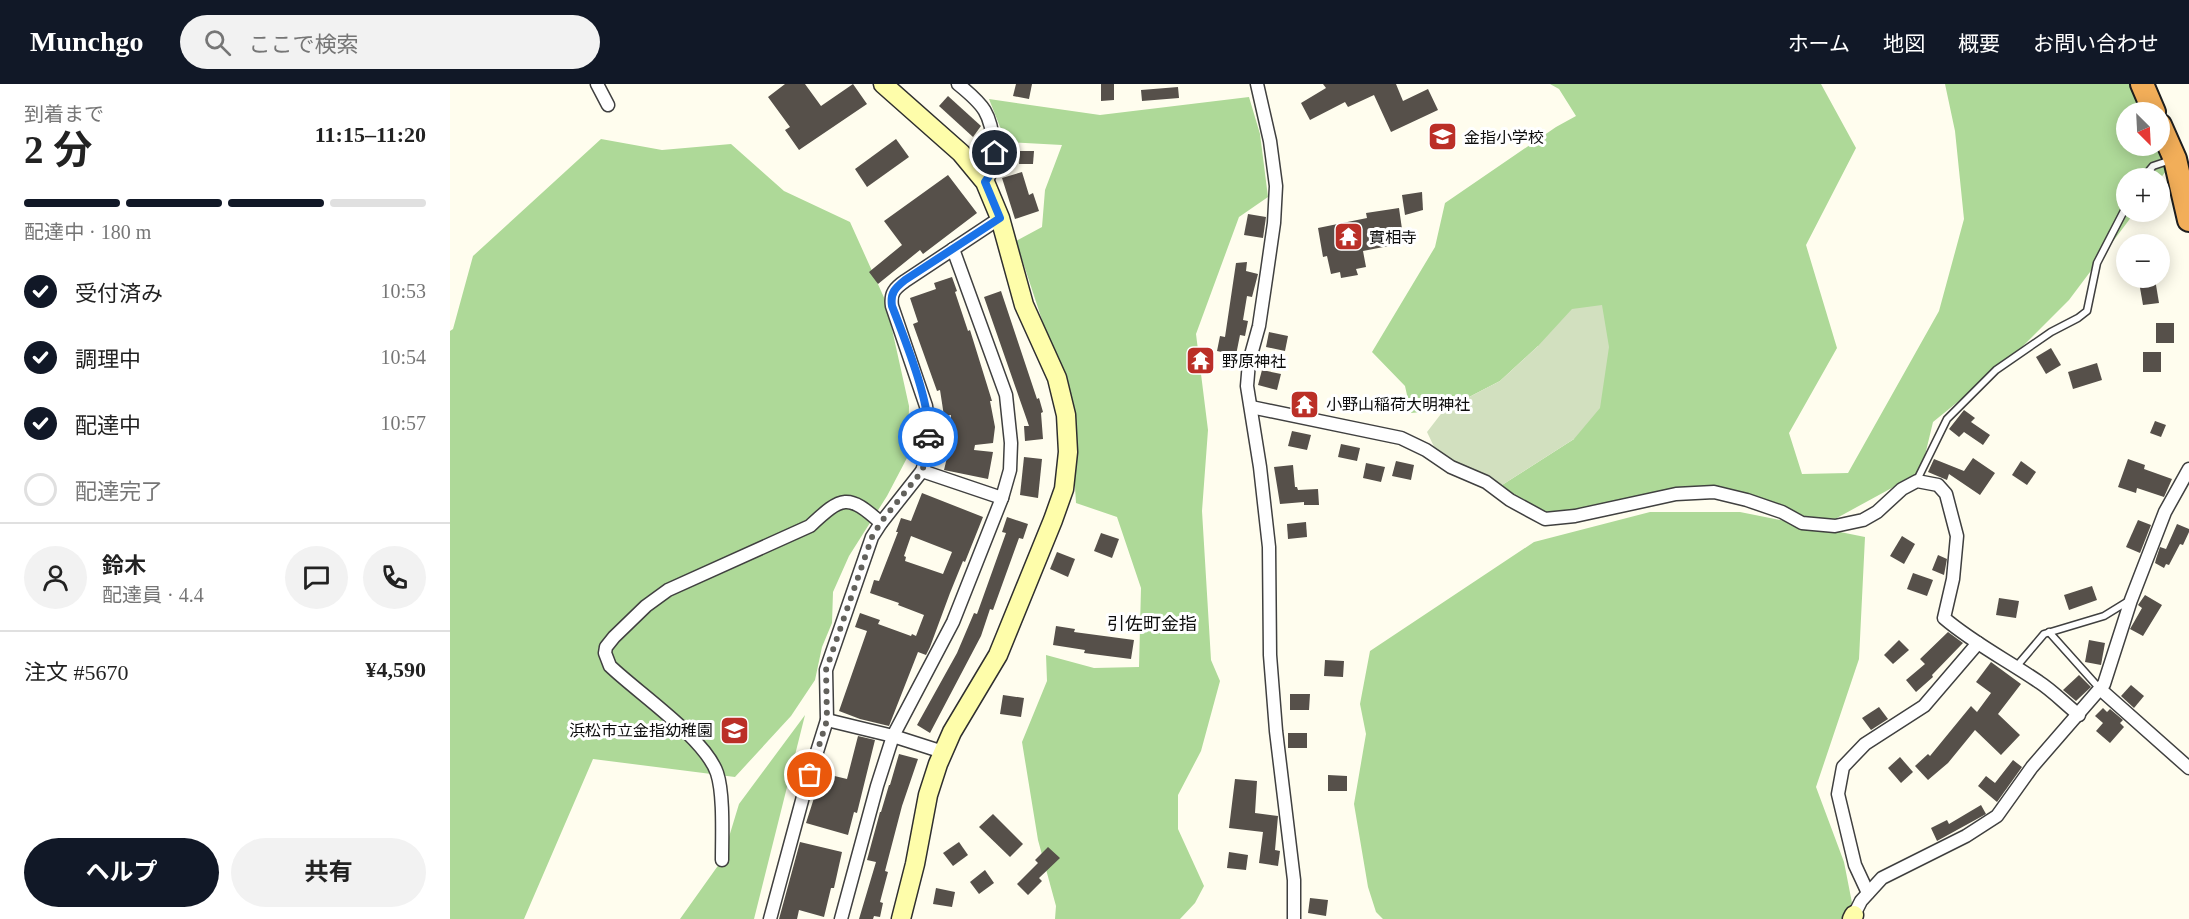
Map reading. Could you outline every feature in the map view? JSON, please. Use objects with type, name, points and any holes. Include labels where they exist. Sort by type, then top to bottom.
[{"type":"highway","points":[[2142,84],[2150,102]]},
{"type":"highway","points":[[2170,139],[2182,156],[2189,220]]},
{"type":"street","points":[[597,84],[608,105]]},
{"type":"street","points":[[883,84],[961,153],[985,182],[1000,218],[1024,306],[1057,378],[1066,415],[1068,452],[1064,489],[998,655],[952,732],[943,752],[928,795],[915,864],[901,919]]},
{"type":"street","points":[[958,84],[979,103],[992,123],[995,153],[991,173],[985,182]]},
{"type":"street","points":[[1257,84],[1270,141],[1276,186],[1274,223],[1266,283],[1259,326],[1249,362],[1247,386],[1269,547],[1271,666],[1283,804],[1294,880],[1294,919]]},
{"type":"street","points":[[770,919],[804,793],[827,720],[826,670],[872,537],[881,522],[922,471],[925,462],[929,427],[892,306],[892,294],[895,288],[905,280],[1000,218]]},
{"type":"street","points":[[841,919],[893,736],[953,622],[1002,498],[1010,470],[1011,443],[1006,396],[953,249]]},
{"type":"street","points":[[1251,407],[1401,438],[1426,450],[1451,467],[1486,482],[1510,500],[1545,519],[1575,516],[1676,494],[1714,492],[1782,512],[1802,523],[1834,526],[1863,520],[1876,512],[1902,489],[1917,481],[1938,485],[1946,494],[1957,536],[1953,579],[1944,618],[1961,633],[2041,683],[2079,715]]},
{"type":"street","points":[[1853,918],[1860,901],[1882,878],[1966,836],[1997,816],[2032,767],[2104,684],[2131,600],[2165,512],[2189,469]]},
{"type":"street","points":[[922,471],[1002,498]]},
{"type":"street","points":[[722,860],[717,773],[707,753],[610,666],[605,653],[606,647],[646,606],[668,590],[810,526],[829,509],[839,504],[849,502],[861,505],[881,522]]},
{"type":"street","points":[[1868,893],[1855,865],[1838,794],[1843,767],[1865,744],[1924,706],[1978,643]]},
{"type":"street","points":[[2100,689],[2189,768]]},
{"type":"street","points":[[827,720],[893,736],[943,752]]},
{"type":"lane","points":[[2151,168],[2182,156]]},
{"type":"lane","points":[[1917,481],[1947,419],[1988,378],[2017,355],[2087,311],[2097,263],[2118,222]]},
{"type":"lane","points":[[2016,667],[2044,634],[2104,616],[2131,600]]},
{"type":"lane","points":[[2049,632],[2100,689]]},
{"type":"green space","points":[[1550,84],[1821,84],[1856,148],[1806,245],[1837,348],[1789,433],[1802,474],[1848,473],[1939,311],[1964,219],[1955,131],[1945,84],[2129,84],[2140,102],[2116,102],[2116,156],[2170,155],[2175,159],[2168,168],[2116,168],[2116,222],[2128,222],[2118,234],[2116,234],[2116,237],[2069,300],[2008,361],[1933,422],[1921,472],[1824,525],[1700,492],[1545,519],[1502,485],[1574,439],[1538,346],[1500,381],[1444,410],[1411,413],[1405,386],[1372,352],[1435,247],[1445,203],[1556,127],[1576,116],[1559,89]]},
{"type":"green space","points":[[1249,97],[1260,134],[1268,197],[1239,217],[1196,334],[1208,430],[1202,511],[1211,660],[1220,681],[1201,751],[1178,795],[1178,829],[1204,886],[1195,903],[1180,919],[1055,919],[1056,906],[1038,840],[1022,742],[1047,681],[1046,655],[1094,668],[1139,667],[1141,588],[1117,517],[1076,503],[1070,405],[1016,241],[1042,227],[1045,190],[1062,145],[1006,142],[989,99],[1100,115]]},
{"type":"green space","points":[[601,139],[662,150],[731,144],[784,191],[850,222],[886,302],[909,406],[908,456],[887,496],[849,556],[833,592],[832,623],[822,647],[815,680],[791,716],[735,777],[593,759],[524,919],[450,919],[450,331],[453,329],[473,256]]},
{"type":"green space","points":[[1602,305],[1609,347],[1600,408],[1574,439],[1502,485],[1437,453],[1427,432],[1444,410],[1500,381],[1538,346],[1572,309]]},
{"type":"green space","points":[[1650,512],[1740,512],[1865,537],[1859,659],[1816,787],[1844,862],[1853,908],[1847,919],[1383,919],[1376,912],[1368,887],[1354,804],[1366,734],[1360,704],[1370,651],[1534,542]]},
{"type":"green space","points":[[805,715],[754,919],[680,919],[722,860],[739,804]]},
{"type":"building","points":[[785,84],[805,84],[821,106],[853,84],[867,104],[799,150],[785,130],[790,127],[768,97]]},
{"type":"building","points":[[1016,84],[1032,84],[1029,99],[1013,96]]},
{"type":"building","points":[[1101,84],[1114,84],[1114,100],[1101,101]]},
{"type":"building","points":[[1323,84],[1396,84],[1403,101],[1428,89],[1438,110],[1391,132],[1374,95],[1348,107],[1345,102],[1310,120],[1301,103],[1326,88]]},
{"type":"building","points":[[1178,87],[1179,98],[1142,101],[1141,90]]},
{"type":"building","points":[[948,96],[981,126],[973,137],[939,106]]},
{"type":"building","points":[[896,139],[909,157],[867,187],[855,169]]},
{"type":"building","points":[[1020,151],[1034,151],[1033,164],[1019,164]]},
{"type":"building","points":[[1022,172],[1029,195],[1033,193],[1039,211],[1015,219],[1002,178]]},
{"type":"building","points":[[948,175],[977,213],[923,254],[920,250],[878,284],[869,272],[902,245],[884,221]]},
{"type":"building","points":[[1422,192],[1423,210],[1405,215],[1402,195]]},
{"type":"building","points":[[1399,208],[1404,243],[1363,251],[1366,267],[1356,269],[1358,275],[1341,278],[1340,272],[1331,274],[1327,256],[1323,257],[1318,228],[1367,218],[1366,213]]},
{"type":"building","points":[[1248,214],[1266,217],[1263,238],[1244,235]]},
{"type":"building","points":[[1247,262],[1246,271],[1258,274],[1252,297],[1247,296],[1243,320],[1248,321],[1245,336],[1240,335],[1236,355],[1217,351],[1220,336],[1225,337],[1236,263]]},
{"type":"building","points":[[952,277],[992,401],[990,401],[995,427],[993,443],[975,445],[974,450],[993,452],[988,479],[944,470],[951,441],[949,441],[951,415],[944,416],[940,390],[937,391],[913,324],[918,322],[910,298],[936,289],[934,283]]},
{"type":"building","points":[[2140,288],[2156,288],[2159,303],[2143,305]]},
{"type":"building","points":[[1001,291],[1043,412],[1041,413],[1043,439],[1025,441],[1024,426],[1029,426],[984,297]]},
{"type":"building","points":[[2156,323],[2174,323],[2174,343],[2156,343]]},
{"type":"building","points":[[1269,332],[1288,336],[1285,351],[1266,347]]},
{"type":"building","points":[[2051,348],[2061,365],[2046,374],[2036,357]]},
{"type":"building","points":[[2143,352],[2161,352],[2161,372],[2143,372]]},
{"type":"building","points":[[2097,363],[2102,380],[2073,389],[2068,372]]},
{"type":"building","points":[[1262,370],[1281,374],[1277,390],[1258,385]]},
{"type":"building","points":[[1964,410],[1975,418],[1971,422],[1990,435],[1983,445],[1964,432],[1959,437],[1949,429]]},
{"type":"building","points":[[2155,421],[2166,425],[2161,437],[2150,433]]},
{"type":"building","points":[[1292,431],[1311,435],[1307,450],[1288,446]]},
{"type":"building","points":[[1341,444],[1360,448],[1357,461],[1338,457]]},
{"type":"building","points":[[1024,457],[1042,459],[1038,498],[1020,495]]},
{"type":"building","points":[[1973,458],[1995,473],[1980,495],[1949,474],[1947,480],[1928,472],[1934,459],[1964,471]]},
{"type":"building","points":[[2128,459],[2145,465],[2144,469],[2172,479],[2164,497],[2137,488],[2136,493],[2118,487]]},
{"type":"building","points":[[1396,461],[1414,465],[1411,480],[1392,476]]},
{"type":"building","points":[[2021,461],[2036,472],[2027,485],[2012,475]]},
{"type":"building","points":[[1366,463],[1385,467],[1381,482],[1363,478]]},
{"type":"building","points":[[1293,465],[1295,487],[1298,490],[1318,489],[1319,505],[1304,505],[1304,502],[1280,504],[1274,467]]},
{"type":"building","points":[[922,493],[983,517],[965,562],[963,561],[930,647],[926,655],[918,652],[889,726],[839,711],[867,631],[855,627],[860,613],[880,620],[878,624],[911,636],[912,634],[916,636],[924,615],[870,593],[874,580],[879,581],[901,518],[911,521]],"holes":[[[911,536],[952,552],[943,574],[905,561],[904,556]]]},
{"type":"building","points":[[1007,517],[1028,524],[1023,539],[1019,538],[981,636],[930,733],[917,725],[957,653],[974,613],[977,614],[1006,533],[1002,532]]},
{"type":"building","points":[[2138,520],[2151,525],[2140,553],[2126,547]]},
{"type":"building","points":[[1306,522],[1307,537],[1288,539],[1287,524]]},
{"type":"building","points":[[2177,524],[2189,529],[2189,532],[2183,545],[2180,544],[2169,565],[2166,564],[2164,568],[2155,563],[2156,559],[2160,547],[2166,549]]},
{"type":"building","points":[[1101,533],[1119,539],[1112,558],[1094,551]]},
{"type":"building","points":[[1902,536],[1915,544],[1904,564],[1890,556]]},
{"type":"building","points":[[1057,552],[1075,559],[1068,577],[1050,569]]},
{"type":"building","points":[[1938,555],[1947,559],[1944,575],[1932,570]]},
{"type":"building","points":[[1913,573],[1933,580],[1927,596],[1907,589]]},
{"type":"building","points":[[2092,586],[2097,600],[2069,610],[2064,595]]},
{"type":"building","points":[[2145,595],[2162,605],[2143,636],[2130,629],[2142,608],[2138,605]]},
{"type":"building","points":[[1999,598],[2019,601],[2016,618],[1996,615]]},
{"type":"building","points":[[1056,626],[1075,629],[1074,632],[1134,640],[1131,659],[1084,653],[1085,650],[1053,645]]},
{"type":"building","points":[[1948,632],[1963,643],[1932,675],[1933,677],[1916,692],[1906,680],[1925,664],[1920,659]]},
{"type":"building","points":[[1899,640],[1909,650],[1893,664],[1884,655]]},
{"type":"building","points":[[2089,640],[2105,643],[2101,665],[2085,662]]},
{"type":"building","points":[[1325,660],[1344,661],[1343,677],[1324,676]]},
{"type":"building","points":[[1991,662],[2021,684],[1998,714],[2020,735],[2001,755],[1975,730],[1948,763],[1928,780],[1915,766],[1928,754],[1930,756],[1971,706],[1977,712],[1991,693],[1976,682]]},
{"type":"building","points":[[2079,675],[2091,687],[2076,701],[2063,690]]},
{"type":"building","points":[[2131,685],[2144,696],[2134,708],[2121,696]]},
{"type":"building","points":[[1290,694],[1310,694],[1309,710],[1290,710]]},
{"type":"building","points":[[1003,695],[1024,698],[1021,717],[1000,714]]},
{"type":"building","points":[[1879,707],[1888,719],[1871,730],[1862,718]]},
{"type":"building","points":[[2103,708],[2107,712],[2110,709],[2123,720],[2120,723],[2124,727],[2110,743],[2096,731],[2103,723],[2095,716]]},
{"type":"building","points":[[1288,733],[1307,733],[1307,748],[1288,748]]},
{"type":"building","points":[[858,736],[875,740],[857,813],[854,812],[848,835],[806,823],[822,773],[847,779]]},
{"type":"building","points":[[899,754],[918,759],[902,806],[885,871],[888,872],[880,902],[883,903],[880,917],[859,919],[876,862],[867,860]]},
{"type":"building","points":[[1900,757],[1913,772],[1901,783],[1888,768]]},
{"type":"building","points":[[2013,760],[2022,767],[1997,802],[1978,786],[1986,776],[1995,783]]},
{"type":"building","points":[[1328,775],[1347,776],[1347,791],[1328,791]]},
{"type":"building","points":[[1235,779],[1257,781],[1255,813],[1278,816],[1275,850],[1280,851],[1278,866],[1259,863],[1263,832],[1229,828]]},
{"type":"building","points":[[1981,805],[1986,814],[1937,841],[1931,828],[1947,820],[1949,824]]},
{"type":"building","points":[[993,814],[1023,844],[1010,857],[979,827]]},
{"type":"building","points":[[800,842],[842,852],[834,888],[831,888],[824,917],[799,910],[797,919],[779,919]]},
{"type":"building","points":[[959,842],[968,855],[953,866],[943,853]]},
{"type":"building","points":[[1048,847],[1060,858],[1039,878],[1042,881],[1028,895],[1017,884],[1038,863],[1035,860]]},
{"type":"building","points":[[1229,852],[1248,855],[1246,870],[1227,868]]},
{"type":"building","points":[[985,870],[994,883],[979,894],[970,882]]},
{"type":"building","points":[[936,888],[955,892],[952,907],[933,904]]},
{"type":"building","points":[[1310,898],[1328,900],[1326,916],[1308,913]]},
{"type":"way so far","points":[[810,775],[827,720],[826,670],[872,537],[881,522],[922,471],[928,437]]},
{"type":"place","name":"金指小学校","points":[[1443,137]]},
{"type":"place","name":"實相寺","points":[[1348,237]]},
{"type":"place","name":"野原神社","points":[[1201,361]]},
{"type":"place","name":"小野山稲荷大明神社","points":[[1305,404]]},
{"type":"place","name":"浜松市立金指幼稚園","points":[[734,730]]},
{"type":"district","name":"引佐町金指","points":[[1152,624]]},
{"type":"route","points":[[928,437],[926,406],[892,306],[892,294],[895,288],[905,280],[1000,218],[985,182],[991,173],[995,153]]}]
